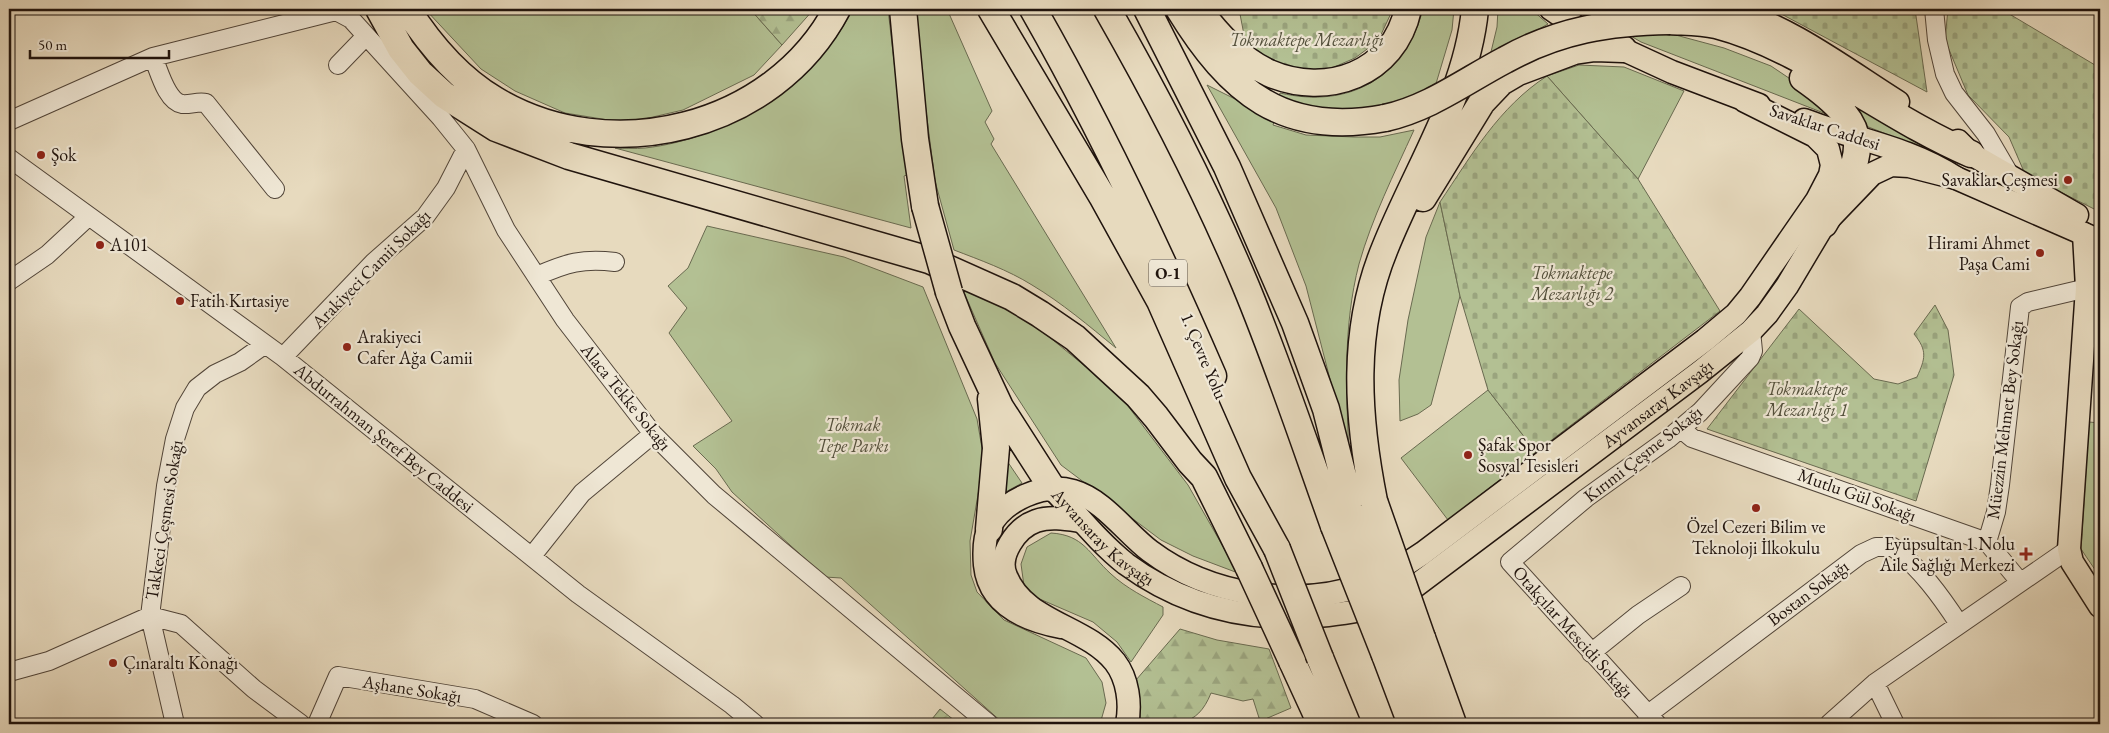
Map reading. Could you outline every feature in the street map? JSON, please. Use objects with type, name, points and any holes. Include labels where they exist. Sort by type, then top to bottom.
[{"type":"highway","points":[[378,9],[401,49],[420,73],[444,95],[496,128],[569,156],[929,260],[1012,297],[1075,338],[1138,396],[1190,462],[1204,476],[1250,568],[1321,724]]},
{"type":"highway","points":[[407,9],[422,32],[446,60],[467,80],[496,100],[538,120],[574,129],[607,134],[648,134],[679,128],[720,113],[751,97],[787,73],[812,46],[837,9]]},
{"type":"highway","points":[[902,9],[915,139],[925,206],[949,292],[989,386],[1013,429],[1052,488]]},
{"type":"highway","points":[[991,9],[1102,196],[1160,301],[1238,478],[1277,549]]},
{"type":"highway","name":"1. Çevre Yolu","points":[[1033,9],[1103,136],[1174,287],[1267,504],[1277,549]]},
{"type":"highway","points":[[1107,9],[1150,85],[1217,220],[1270,347],[1355,515],[1404,648],[1453,724]]},
{"type":"highway","points":[[1147,9],[1227,167],[1295,323],[1326,408],[1355,515],[1430,724]]},
{"type":"highway","points":[[1179,9],[1199,41],[1216,63],[1231,79],[1259,100],[1290,114],[1335,123],[1356,124],[1418,108],[1437,100],[1503,60],[1540,42],[1587,27],[1620,22],[1670,21],[1714,25],[1752,37],[1778,49],[1940,140],[1971,154]]},
{"type":"highway","points":[[1198,9],[1220,36],[1248,61],[1284,78],[1299,82],[1320,83],[1356,75],[1384,55],[1396,41],[1405,23],[1408,9]]},
{"type":"highway","points":[[1355,515],[1362,439],[1361,341],[1366,316],[1384,249],[1444,117],[1464,65],[1475,9]]},
{"type":"highway","points":[[1670,21],[1737,41],[1781,63],[1831,99],[1850,123],[1858,150],[1853,171],[1844,191],[1824,224]]},
{"type":"highway","points":[[1361,362],[1383,292],[1406,232],[1428,188],[1490,90],[1518,72],[1558,56],[1595,48],[1623,49]]},
{"type":"highway","points":[[989,386],[993,408],[996,448],[989,529]]},
{"type":"highway","name":"O-1","points":[[1277,549],[1347,724]]},
{"type":"highway","points":[[1404,648],[1411,724]]},
{"type":"main road","name":"Savaklar Caddesi","points":[[1551,9],[1583,31],[1672,72],[1745,101],[1782,111],[1855,138],[1918,158],[1939,167],[1956,178],[2095,234]]},
{"type":"main road","points":[[1597,9],[1595,22],[1597,37]]},
{"type":"main road","points":[[1728,9],[1779,29],[1833,61],[1955,138],[1971,154],[2061,207],[2095,234],[2087,288],[2069,549],[2072,562],[2100,606]]},
{"type":"main road","name":"Ayvansaray Kavşağı","points":[[1052,488],[1105,546],[1156,584],[1182,597],[1209,607],[1239,614],[1290,618],[1360,611],[1382,604],[1414,588],[1700,372],[1751,331],[1767,314],[1787,286],[1800,243],[1816,200],[1830,174],[1832,165],[1828,149],[1815,136],[1745,101]]},
{"type":"main road","name":"Ayvansaray Kavşağı","points":[[1052,488],[1064,489],[1086,496],[1150,551],[1173,568],[1223,588],[1269,596],[1292,596],[1344,590],[1389,575],[1423,553],[1705,340],[1736,314],[1800,243],[1824,224],[1872,174],[1891,165],[1909,166],[1956,178]]},
{"type":"main road","points":[[1736,314],[1751,331]]},
{"type":"main road","points":[[1052,488],[1016,502],[1003,510],[989,529],[984,549],[985,565],[994,593],[1006,606],[1040,623],[1060,627]]},
{"type":"main road","points":[[1082,521],[1050,518],[1035,521],[1020,532],[1005,555],[1005,575],[1014,593],[1027,605],[1060,627],[1093,642],[1116,664],[1126,683],[1127,724]]},
{"type":"street","points":[[1934,9],[1937,40],[1945,74],[1954,93],[1986,134],[2011,177]]},
{"type":"street","points":[[9,121],[153,57],[337,10]]},
{"type":"street","name":"Alaca Tekke Sokağı","points":[[337,10],[351,19],[441,118],[466,150],[506,230],[565,320],[653,434],[714,495],[989,724]]},
{"type":"street","points":[[338,65],[366,36]]},
{"type":"street","points":[[153,57],[170,96],[176,102],[206,103],[275,189]]},
{"type":"street","name":"Arakiyeci Camii Sokağı","points":[[283,357],[374,262],[425,217],[446,188],[466,150]]},
{"type":"street","name":"Abdurrahman Şeref Bey Caddesi","points":[[9,158],[283,357],[578,594],[732,705],[755,724]]},
{"type":"street","points":[[9,281],[47,255],[88,217]]},
{"type":"street","points":[[537,276],[572,262],[591,259],[614,262]]},
{"type":"street","name":"Müezzin Mehmet Bey Sokağı","points":[[1987,542],[1996,512],[2000,485],[2020,307],[2028,302],[2087,288]]},
{"type":"street","name":"Kırımi Çeşme Sokağı","points":[[1510,562],[1586,498],[1700,412],[1750,358],[1753,351],[1751,331]]},
{"type":"street","name":"Takkeci Çeşmesi Sokağı","points":[[150,616],[166,486],[175,439],[186,408],[197,388],[215,374],[240,362],[264,345]]},
{"type":"street","name":"Mutlu Gül Sokağı","points":[[1680,428],[1692,438],[1987,542]]},
{"type":"street","points":[[532,556],[582,493],[653,434]]},
{"type":"street","points":[[1987,542],[2020,582]]},
{"type":"street","name":"Bostan Sokağı","points":[[1652,719],[1861,554],[1876,547],[1893,547],[1910,560],[1936,589],[1959,624]]},
{"type":"street","points":[[1829,724],[1875,683],[2069,549]]},
{"type":"street","name":"Otakçılar Mescidi Sokağı","points":[[1510,562],[1652,719]]},
{"type":"street","points":[[1591,653],[1638,614],[1681,586]]},
{"type":"street","points":[[150,616],[175,724]]},
{"type":"street","points":[[9,672],[49,661],[150,616],[181,624],[254,689],[301,724]]},
{"type":"street","name":"Aşhane Sokağı","points":[[317,724],[338,676],[476,699],[502,717],[533,724]]},
{"type":"street","points":[[1875,683],[1894,724]]},
{"type":"green space","points":[[425,9],[750,9],[782,45],[754,75],[683,110],[627,123],[565,113],[515,91],[481,69]]},
{"type":"green space","points":[[750,9],[814,9],[782,45]]},
{"type":"green space","points":[[853,9],[888,9],[907,175],[904,176],[911,228],[615,148],[645,148],[676,142],[707,133],[737,120],[766,103],[793,83],[816,61],[837,36]]},
{"type":"green space","points":[[913,9],[947,9],[992,111],[985,122],[994,139],[991,144],[1116,348],[1065,307],[1032,285],[1004,270],[954,250],[935,181]]},
{"type":"green space","name":"Tokmaktepe Mezarlığı","points":[[1239,9],[1393,9],[1378,41],[1355,58],[1332,68],[1314,72],[1280,67],[1246,45]]},
{"type":"green space","points":[[1423,9],[1454,9],[1452,30],[1435,87],[1422,96],[1369,112],[1305,107],[1279,97],[1280,93],[1305,97],[1329,96],[1351,92],[1371,83],[1388,70],[1403,53],[1415,33]]},
{"type":"green space","points":[[1498,9],[1531,9],[1548,24],[1490,56],[1497,27]]},
{"type":"green space","points":[[1612,9],[1657,9],[1657,30],[1724,48],[1771,66],[1829,105],[1834,117],[1641,42],[1624,32],[1610,13]]},
{"type":"green space","points":[[1772,9],[1915,9],[1927,92]]},
{"type":"green space","points":[[1948,9],[2001,9],[2100,68],[2100,212],[2025,174],[2009,137],[1968,95],[1945,40]]},
{"type":"green space","points":[[1579,65],[1624,67],[1684,91],[1638,179],[1547,76]]},
{"type":"green space","name":"Tokmaktepe Mezarlığı 2","points":[[1547,76],[1638,179],[1720,311],[1536,452],[1488,390],[1460,296],[1440,202],[1500,117],[1530,88]]},
{"type":"green space","points":[[1207,85],[1275,119],[1273,125],[1306,135],[1380,137],[1414,130],[1370,230],[1354,287],[1350,311],[1347,358],[1349,453],[1306,286],[1276,208]]},
{"type":"green space","points":[[1851,102],[1959,163],[1861,124]]},
{"type":"green space","points":[[1440,202],[1460,296],[1431,405],[1418,414],[1400,421],[1399,380],[1408,320],[1426,237]]},
{"type":"green space","name":"Tokmak Tepe Parkı","points":[[707,226],[844,257],[923,287],[977,419],[984,460],[970,541],[971,575],[977,592],[1004,620],[1086,658],[1102,682],[1106,703],[1100,724],[1004,724],[841,578],[825,577],[732,492],[716,469],[693,446],[732,421],[669,333],[687,308],[668,286],[688,268]]},
{"type":"green space","points":[[962,288],[1021,314],[1118,393],[1188,485],[1238,573],[1193,556],[1161,540],[1061,465],[995,363]]},
{"type":"green space","name":"Tokmaktepe Mezarlığı 1","points":[[1935,305],[1948,330],[1954,375],[1916,501],[1707,429],[1799,309],[1874,379],[1898,384],[1917,377],[1924,355],[1922,345],[1914,334]]},
{"type":"green space","name":"Şafak Spor Sosyal Tesisleri","points":[[1488,390],[1536,452],[1448,520],[1401,458]]},
{"type":"green space","points":[[2089,422],[2100,423],[2100,577],[2081,549]]},
{"type":"green space","points":[[1005,458],[1022,483],[1002,494]]},
{"type":"green space","points":[[1051,533],[1071,537],[1079,542],[1103,567],[1123,584],[1163,607],[1163,615],[1131,662],[1117,642],[1093,622],[1035,597],[1024,586],[1021,564],[1027,547]]},
{"type":"green space","points":[[1180,629],[1217,640],[1269,649],[1291,708],[1263,720],[1259,724],[1255,724],[1260,721],[1253,699],[1243,701],[1211,693],[1199,713],[1191,719],[1174,724],[1141,724],[1136,680]]},
{"type":"green space","points":[[940,709],[959,724],[928,724]]},
{"type":"place","name":"Şok","points":[[41,155]]},
{"type":"place","name":"Savaklar Çeşmesi","points":[[2068,180]]},
{"type":"place","name":"A101","points":[[100,245]]},
{"type":"place","name":"Hirami Ahmet Paşa Cami","points":[[2040,253]]},
{"type":"place","name":"Fatih Kırtasiye","points":[[180,301]]},
{"type":"place","name":"Arakiyeci Cafer Ağa Camii","points":[[347,347]]},
{"type":"place","name":"Şafak Spor Sosyal Tesisleri","points":[[1468,455]]},
{"type":"place","name":"Özel Cezeri Bilim ve Teknoloji İlkokulu","points":[[1756,508]]},
{"type":"place","name":"Eyüpsultan 1 Nolu Aile Sağlığı Merkezi","points":[[2026,554]]},
{"type":"place","name":"Çınaraltı Konağı","points":[[113,663]]}]
